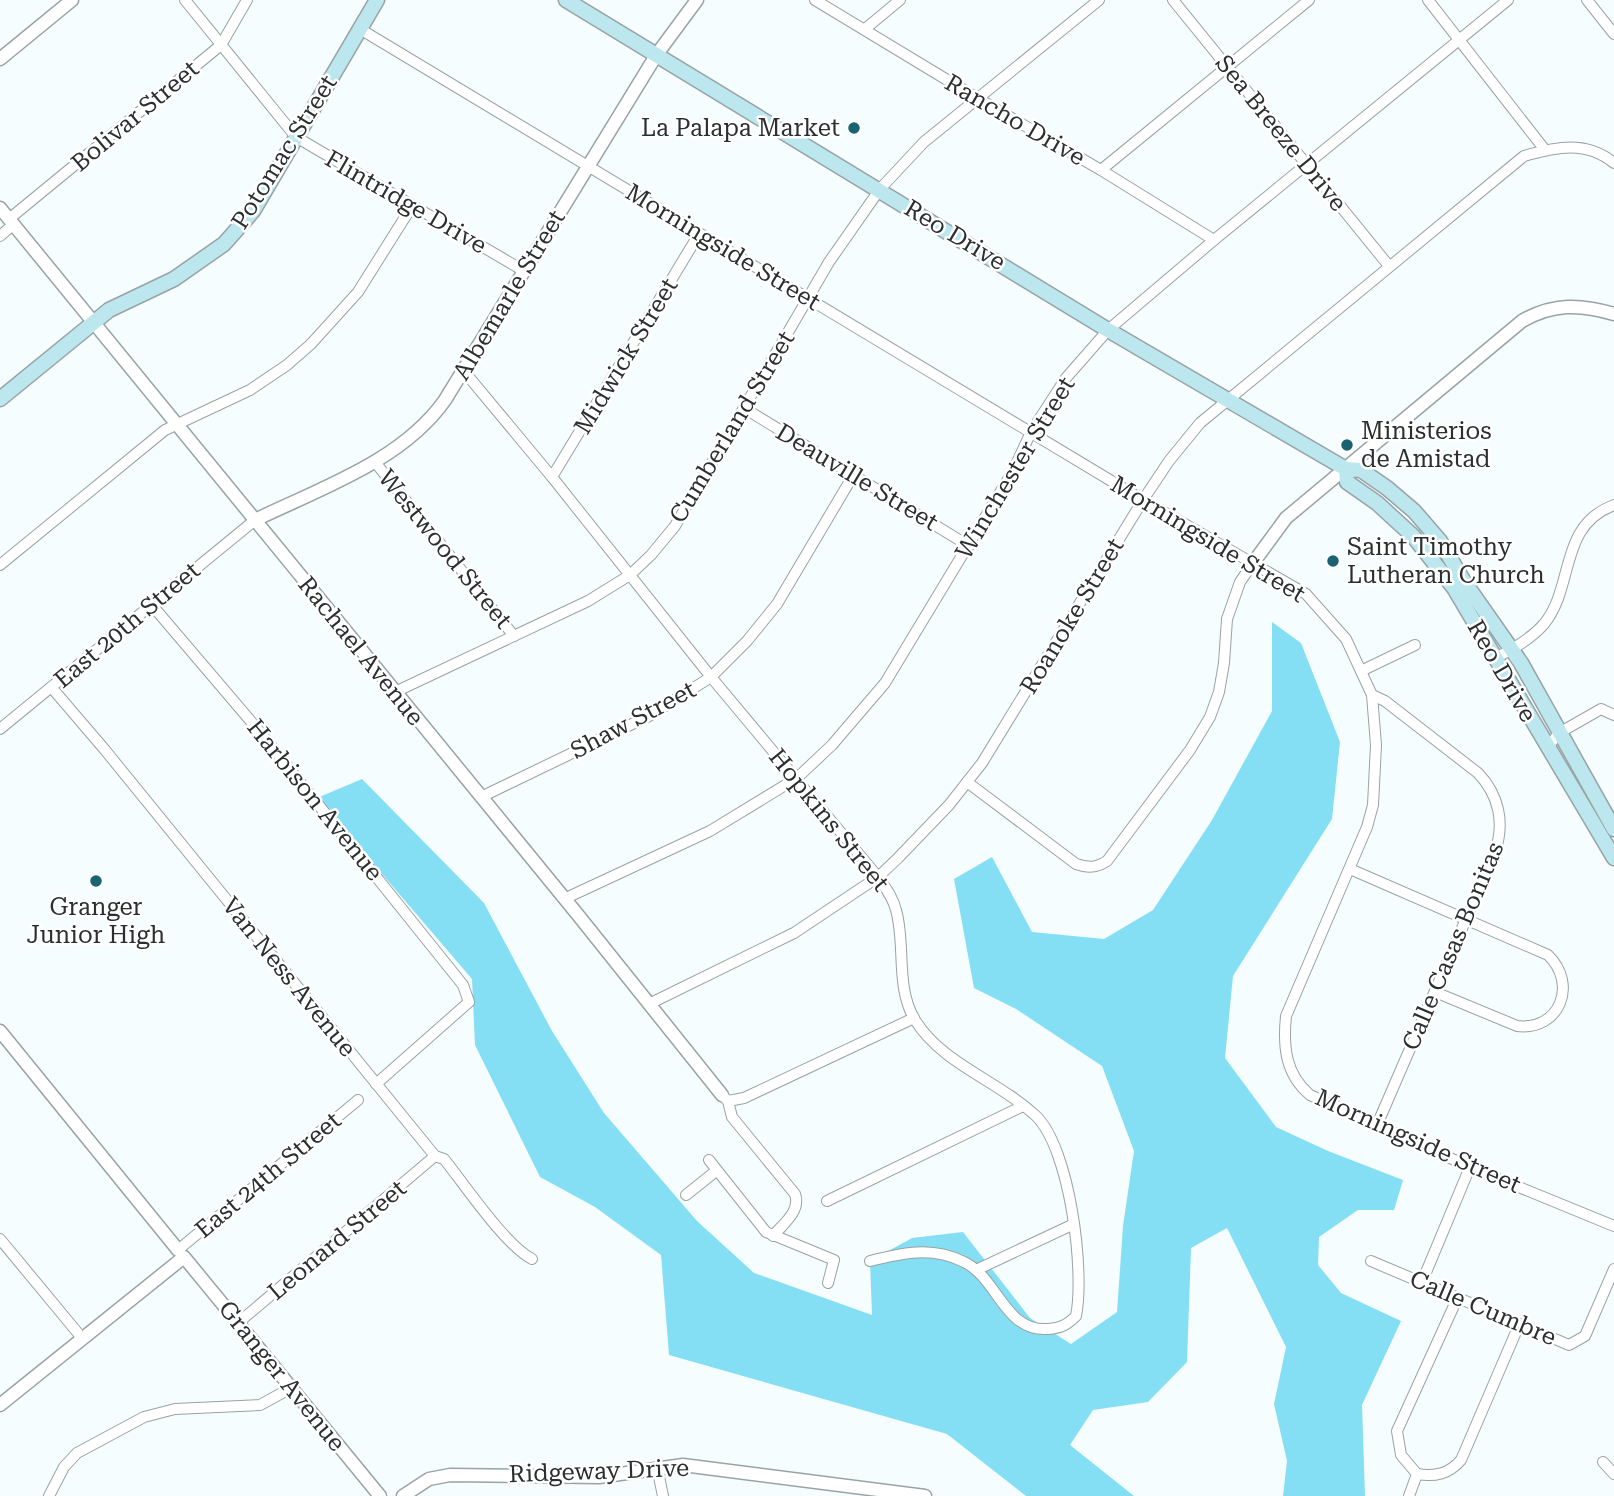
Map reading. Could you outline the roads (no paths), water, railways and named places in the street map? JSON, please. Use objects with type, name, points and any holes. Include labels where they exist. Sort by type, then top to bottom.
[{"type":"main road","name":"Potomac Street","points":[[0,399],[93,321],[109,310],[174,279],[224,244],[253,211],[377,0]]},
{"type":"main road","name":"Reo Drive","points":[[566,0],[1108,330],[1346,469],[1361,470],[1387,488],[1414,511],[1440,541],[1463,580],[1512,650],[1614,829]]},
{"type":"main road","name":"Reo Drive","points":[[1346,469],[1347,482],[1402,525],[1433,559],[1454,588],[1614,858]]},
{"type":"street","points":[[0,59],[72,0]]},
{"type":"street","name":"Flintridge Drive","points":[[185,0],[296,137],[524,271]]},
{"type":"street","name":"Bolivar Street","points":[[0,236],[12,222],[221,44],[247,0]]},
{"type":"street","name":"Albemarle Street","points":[[255,520],[399,447],[421,430],[438,410],[657,54],[697,0]]},
{"type":"street","name":"Rancho Drive","points":[[816,0],[1214,240]]},
{"type":"street","points":[[865,29],[900,0]]},
{"type":"street","name":"Cumberland Street","points":[[395,692],[588,601],[630,575],[651,555],[675,526],[829,262],[880,189],[924,142],[1098,0]]},
{"type":"street","name":"Sea Breeze Drive","points":[[1173,0],[1389,266]]},
{"type":"street","points":[[1101,170],[1309,0]]},
{"type":"street","points":[[1428,0],[1545,150],[1583,148],[1614,163]]},
{"type":"street","name":"Winchester Street","points":[[564,899],[710,831],[797,778],[842,736],[885,683],[1013,471],[1031,432],[1066,378],[1108,330],[1508,0]]},
{"type":"street","points":[[1587,0],[1614,34]]},
{"type":"street","name":"Morningside Street","points":[[359,29],[1143,500],[1306,594],[1346,639],[1361,671],[1372,695],[1376,745],[1373,805],[1367,827],[1286,1016],[1283,1042],[1287,1062],[1310,1095],[1470,1167],[1614,1226]]},
{"type":"street","name":"Roanoke Street","points":[[649,1004],[794,933],[878,877],[949,805],[982,763],[1143,500],[1169,461],[1200,423],[1524,156],[1545,150]]},
{"type":"street","points":[[0,565],[165,430],[250,390],[287,365],[311,344],[358,292],[412,206]]},
{"type":"street","name":"Rachael Avenue","points":[[0,208],[725,1098]]},
{"type":"street","name":"Midwick Street","points":[[552,477],[699,234]]},
{"type":"street","points":[[967,782],[1072,861],[1088,868],[1100,866],[1107,861],[1190,750],[1210,717],[1219,692],[1227,619],[1240,582],[1286,518],[1530,316],[1548,309],[1572,306],[1594,308],[1614,314]]},
{"type":"street","name":"Hopkins Street","points":[[463,370],[711,677],[878,877],[897,911],[905,993],[914,1018],[925,1034],[950,1056],[1023,1106],[1041,1122],[1058,1150],[1074,1224],[1079,1290],[1076,1316],[1065,1326],[1042,1329],[1022,1323],[1011,1315],[988,1280],[953,1257],[908,1252],[870,1261]]},
{"type":"street","name":"Deauville Street","points":[[744,408],[969,546]]},
{"type":"street","name":"Westwood Street","points":[[375,461],[514,636]]},
{"type":"street","name":"Shaw Street","points":[[481,797],[651,715],[711,677],[747,641],[777,604],[854,474]]},
{"type":"street","points":[[1495,658],[1532,636],[1545,622],[1566,573],[1575,541],[1584,525],[1601,510],[1614,505]]},
{"type":"street","name":"East 20th Street","points":[[0,729],[255,520]]},
{"type":"street","name":"Harbison Avenue","points":[[151,604],[260,732],[464,985],[469,1002],[376,1084]]},
{"type":"street","points":[[1361,671],[1415,645]]},
{"type":"street","name":"Van Ness Avenue","points":[[52,688],[435,1156],[444,1159],[503,1232],[524,1255],[532,1259]]},
{"type":"street","name":"Calle Casas Bonitas","points":[[1372,695],[1385,701],[1478,774],[1489,786],[1496,801],[1500,826],[1498,844],[1377,1125]]},
{"type":"street","points":[[1547,748],[1559,733],[1601,709],[1611,711],[1614,715]]},
{"type":"street","points":[[1350,869],[1548,955],[1562,975],[1561,1001],[1556,1011],[1536,1025],[1523,1026],[1435,992]]},
{"type":"street","points":[[773,1236],[796,1209],[798,1202],[795,1194],[732,1117],[725,1098],[744,1098],[914,1018]]},
{"type":"street","name":"Granger Avenue","points":[[0,1031],[380,1496]]},
{"type":"street","name":"East 24th Street","points":[[0,1405],[358,1101]]},
{"type":"street","points":[[827,1200],[1023,1106]]},
{"type":"street","name":"Leonard Street","points":[[238,1323],[435,1156]]},
{"type":"street","points":[[709,1160],[766,1232],[834,1260],[828,1283]]},
{"type":"street","points":[[1422,1282],[1470,1167]]},
{"type":"street","points":[[686,1195],[716,1171]]},
{"type":"street","points":[[976,1270],[1074,1224]]},
{"type":"street","points":[[0,1239],[82,1338]]},
{"type":"street","name":"Calle Cumbre","points":[[1371,1261],[1569,1345],[1585,1336],[1614,1269]]},
{"type":"street","points":[[1457,1298],[1397,1431],[1401,1455],[1417,1474],[1440,1474],[1452,1469],[1461,1460],[1519,1325]]},
{"type":"street","points":[[49,1496],[64,1467],[77,1452],[144,1417],[175,1409],[260,1405],[291,1388]]},
{"type":"street","points":[[1603,1462],[1614,1474]]},
{"type":"street","name":"Ridgeway Drive","points":[[403,1496],[429,1479],[450,1475],[599,1477],[683,1465],[925,1496]]},
{"type":"street","points":[[657,1467],[663,1496]]},
{"type":"street","points":[[1409,1496],[1417,1474]]},
{"type":"place","name":"La Palapa Market","points":[[854,128]]},
{"type":"place","name":"Ministerios de Amistad","points":[[1347,445]]},
{"type":"place","name":"Saint Timothy Lutheran Church","points":[[1333,561]]},
{"type":"place","name":"Granger Junior High","points":[[96,881]]}]
